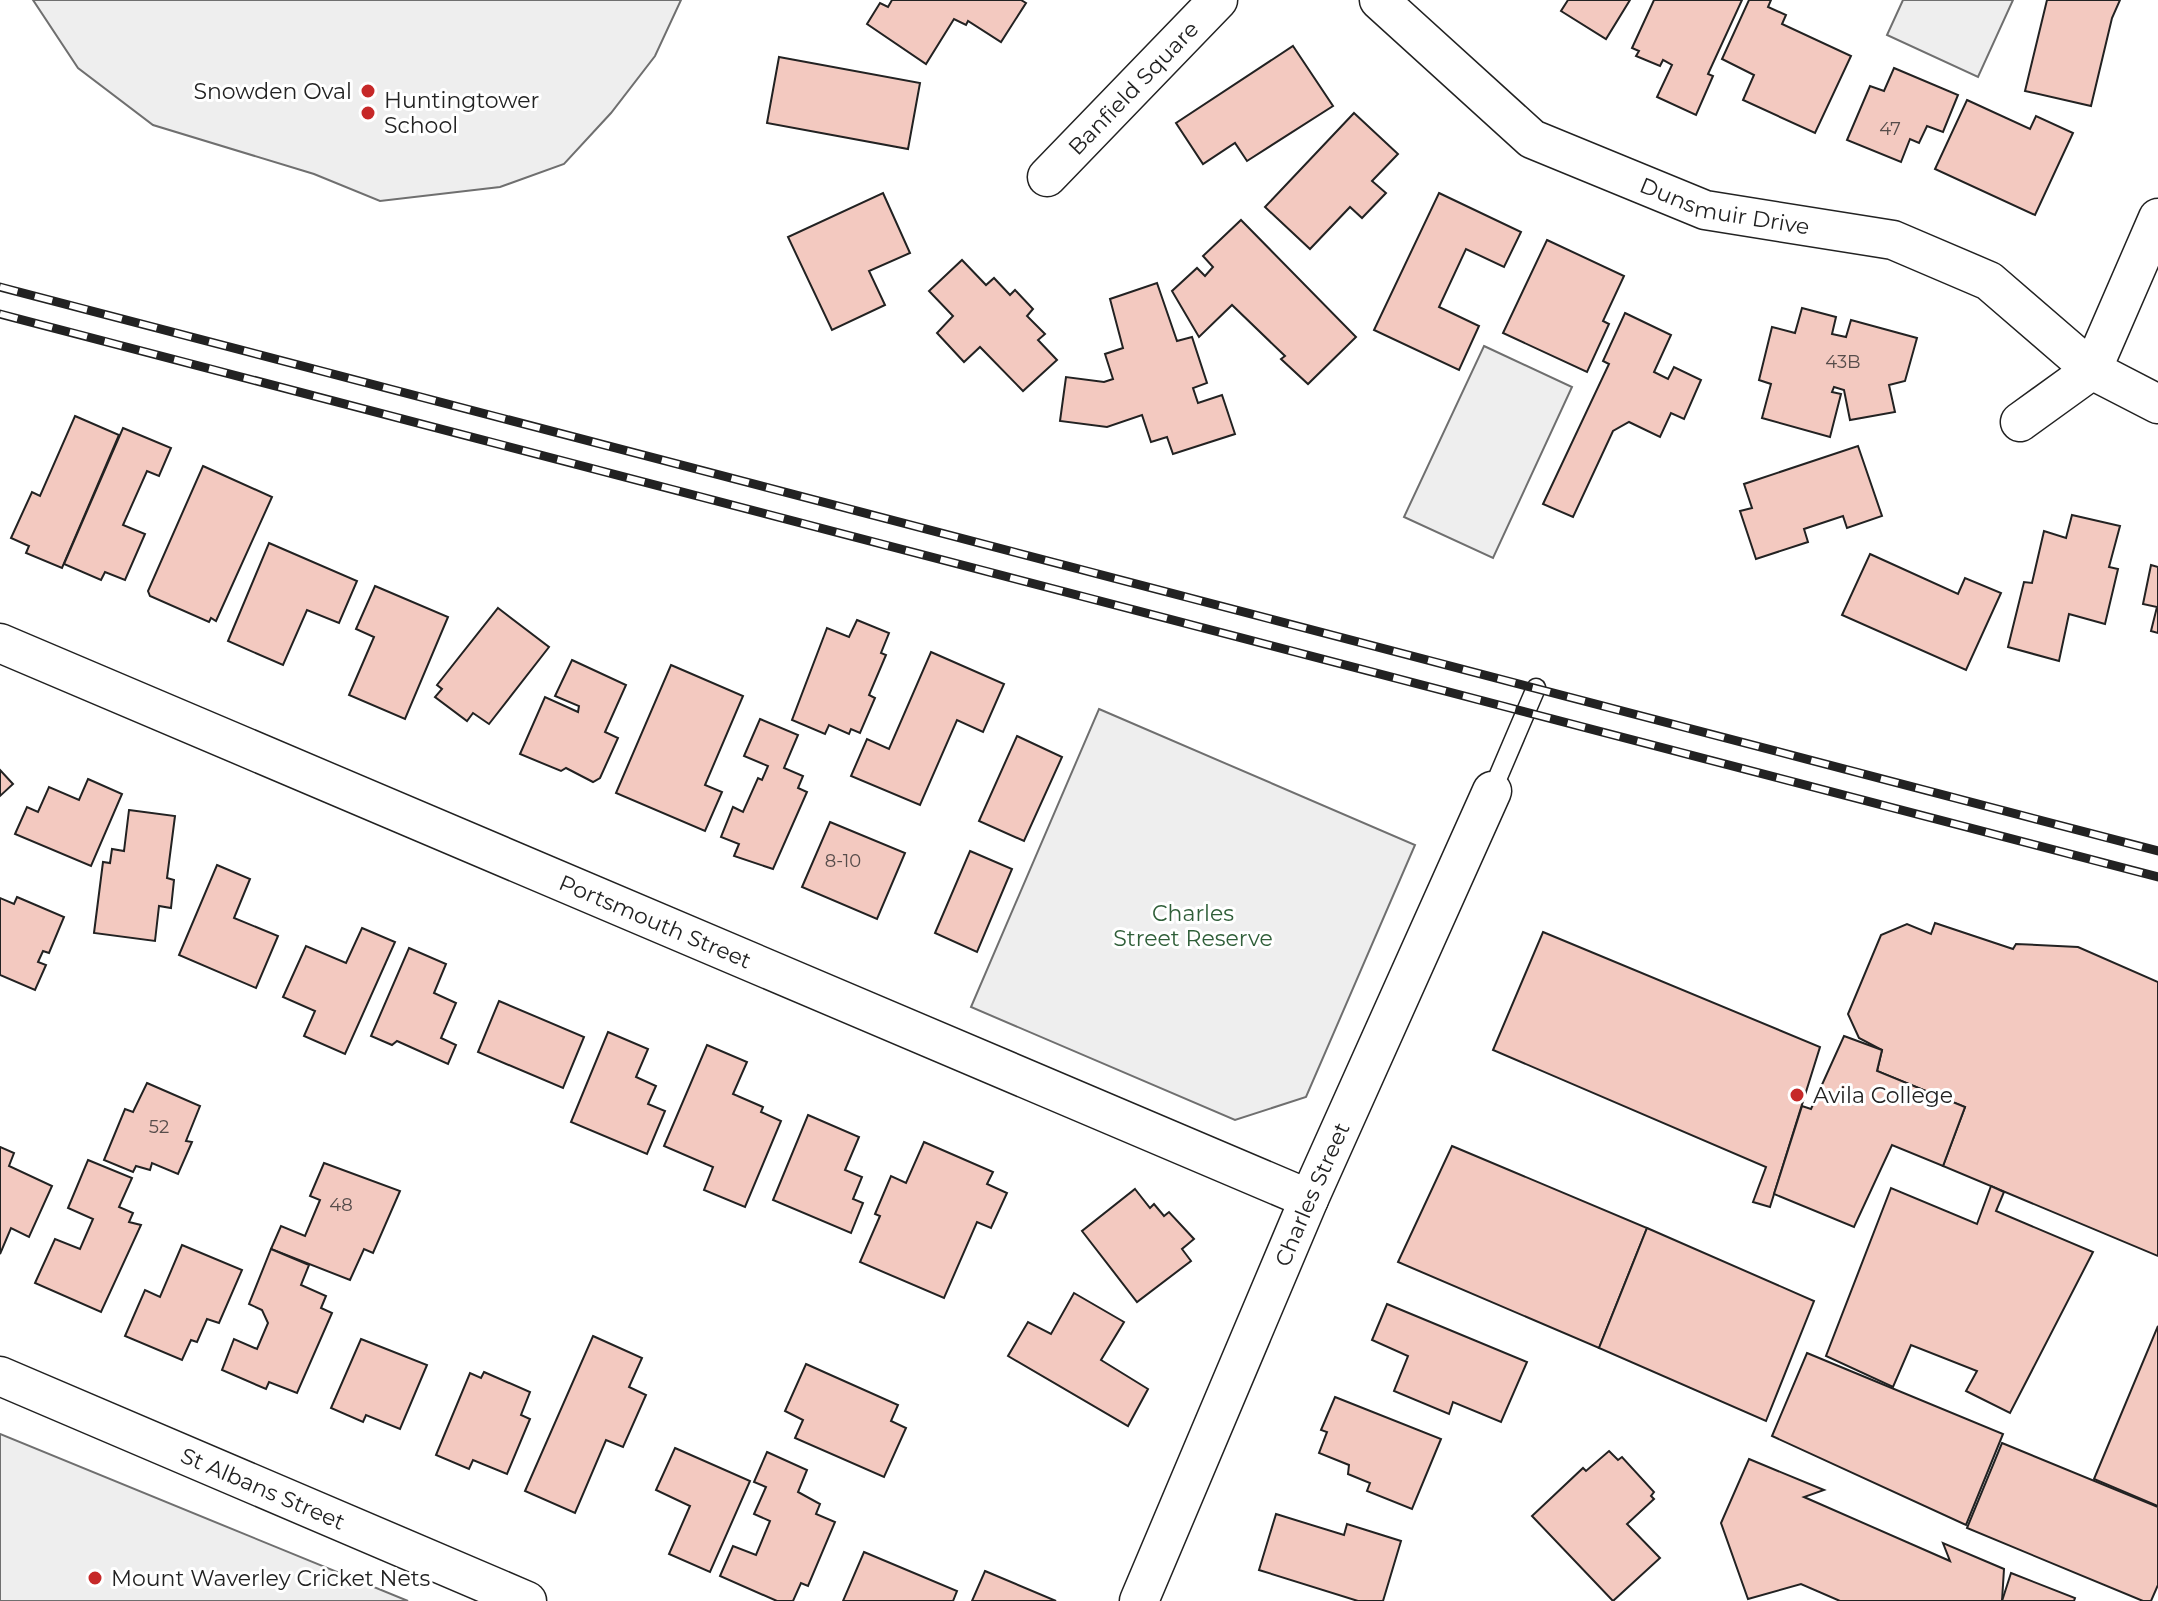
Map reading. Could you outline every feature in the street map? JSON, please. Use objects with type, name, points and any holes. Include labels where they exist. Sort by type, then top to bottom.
[{"type":"street","name":"Banfield Square","points":[[1047,177],[1218,0]]},
{"type":"street","name":"Dunsmuir Drive","points":[[1379,0],[1532,139],[1705,210],[1893,240],[1989,281],[2092,370],[2158,404]]},
{"type":"street","points":[[2020,422],[2092,370],[2158,218]]},
{"type":"street","name":"Portsmouth Street","points":[[0,643],[1309,1199]]},
{"type":"street","name":"Charles Street","points":[[1139,1601],[1309,1199],[1492,791]]},
{"type":"street","name":"St Albans Street","points":[[0,1376],[527,1601]]},
{"type":"lane","points":[[1492,791],[1536,688]]},
{"type":"green space","name":"Snowden Oval","points":[[33,0],[681,0],[655,56],[611,113],[564,164],[500,187],[380,201],[314,174],[153,125],[78,68]]},
{"type":"green space","points":[[1903,0],[2013,0],[1978,77],[1887,35]]},
{"type":"green space","points":[[1484,346],[1572,387],[1493,558],[1404,517]]},
{"type":"green space","name":"Charles Street Reserve","points":[[1099,709],[1415,845],[1306,1097],[1235,1120],[971,1007]]},
{"type":"green space","points":[[0,1434],[408,1601],[0,1601]]},
{"type":"building","points":[[892,0],[1021,0],[1026,3],[1001,42],[968,21],[966,25],[954,19],[926,64],[867,24],[880,3],[888,7]]},
{"type":"building","points":[[1568,0],[1630,0],[1606,39],[1561,11]]},
{"type":"building","points":[[1654,0],[1742,0],[1708,74],[1713,76],[1696,115],[1657,97],[1672,65],[1663,60],[1660,66],[1636,56],[1639,51],[1632,48]]},
{"type":"building","points":[[1749,0],[1771,0],[1768,7],[1786,15],[1782,24],[1851,56],[1815,133],[1743,100],[1754,75],[1722,59]]},
{"type":"building","points":[[2047,0],[2120,0],[2112,18],[2091,106],[2025,91]]},
{"type":"building","points":[[1293,46],[1333,106],[1247,161],[1235,143],[1203,164],[1176,123]]},
{"type":"building","points":[[779,57],[920,83],[908,149],[767,123]]},
{"type":"building","points":[[1894,68],[1958,95],[1943,132],[1927,126],[1919,143],[1910,139],[1901,162],[1847,140],[1870,86],[1884,91]]},
{"type":"building","points":[[1967,100],[2030,129],[2036,116],[2073,133],[2035,215],[1935,169]]},
{"type":"building","points":[[1354,113],[1398,154],[1372,181],[1386,193],[1362,218],[1350,207],[1310,249],[1265,207]]},
{"type":"building","points":[[883,193],[910,253],[869,271],[885,305],[832,330],[788,237]]},
{"type":"building","points":[[1439,193],[1521,232],[1504,267],[1466,249],[1439,307],[1479,326],[1459,370],[1374,330]]},
{"type":"building","points":[[1241,220],[1356,337],[1308,384],[1281,359],[1285,356],[1232,305],[1199,337],[1172,291],[1197,268],[1205,276],[1213,267],[1203,256]]},
{"type":"building","points":[[1547,240],[1624,276],[1603,321],[1609,324],[1587,372],[1503,333]]},
{"type":"building","points":[[962,260],[986,285],[994,278],[1010,295],[1015,290],[1033,309],[1027,316],[1045,334],[1038,340],[1057,360],[1023,391],[980,347],[964,362],[937,333],[953,316],[929,291]]},
{"type":"building","points":[[1157,283],[1177,341],[1192,337],[1207,383],[1193,388],[1198,403],[1222,395],[1235,434],[1173,454],[1167,437],[1151,442],[1142,415],[1107,427],[1060,421],[1066,377],[1104,382],[1113,379],[1105,354],[1123,348],[1110,299]]},
{"type":"building","points":[[1802,308],[1836,317],[1832,334],[1846,337],[1851,320],[1917,338],[1905,381],[1889,385],[1895,412],[1850,420],[1844,390],[1834,387],[1832,392],[1841,394],[1830,437],[1762,418],[1771,384],[1759,380],[1772,327],[1795,333]]},
{"type":"building","points":[[1625,313],[1671,335],[1654,372],[1668,379],[1674,367],[1701,380],[1684,419],[1671,413],[1660,437],[1629,422],[1613,431],[1573,517],[1543,504],[1609,364],[1603,361]]},
{"type":"building","points":[[75,416],[119,435],[62,568],[26,553],[29,546],[11,538],[32,492],[40,496]]},
{"type":"building","points":[[123,428],[171,448],[159,476],[147,471],[123,525],[145,534],[125,580],[105,572],[101,580],[64,564]]},
{"type":"building","points":[[1858,446],[1882,516],[1847,528],[1843,516],[1804,529],[1808,542],[1756,559],[1740,511],[1752,508],[1744,484]]},
{"type":"building","points":[[203,466],[272,497],[216,621],[211,618],[209,622],[150,596],[148,591]]},
{"type":"building","points":[[2072,515],[2120,526],[2109,567],[2118,569],[2105,624],[2069,614],[2059,661],[2008,647],[2024,582],[2032,583],[2044,531],[2066,538]]},
{"type":"building","points":[[269,543],[357,581],[339,623],[307,610],[283,665],[228,641]]},
{"type":"building","points":[[1870,554],[1958,594],[1965,578],[2001,593],[1966,670],[1842,615]]},
{"type":"building","points":[[2151,565],[2158,567],[2158,633],[2151,631],[2157,607],[2143,604]]},
{"type":"building","points":[[375,586],[448,617],[405,719],[349,695],[374,637],[356,629]]},
{"type":"building","points":[[498,608],[549,647],[489,724],[473,713],[467,721],[435,697],[442,689],[437,685]]},
{"type":"building","points":[[857,620],[889,633],[881,653],[886,655],[869,695],[875,698],[860,733],[851,729],[849,734],[829,725],[825,734],[792,720],[827,628],[849,637]]},
{"type":"building","points":[[931,652],[1004,684],[983,732],[957,720],[920,805],[851,776],[867,739],[889,749]]},
{"type":"building","points":[[572,660],[626,685],[605,732],[618,738],[600,778],[593,782],[566,768],[561,771],[520,754],[545,697],[578,712],[579,706],[555,696]]},
{"type":"building","points":[[671,665],[743,696],[705,785],[722,792],[705,831],[616,793]]},
{"type":"building","points":[[760,719],[798,735],[784,768],[803,776],[798,788],[807,792],[773,869],[734,856],[739,844],[721,837],[733,807],[743,812],[758,778],[762,780],[768,766],[744,756]]},
{"type":"building","points":[[1017,736],[1062,757],[1024,841],[979,821]]},
{"type":"building","points":[[0,770],[13,784],[0,796]]},
{"type":"building","points":[[88,779],[122,794],[91,866],[15,834],[27,807],[38,812],[49,787],[79,800]]},
{"type":"building","points":[[129,810],[175,816],[167,878],[174,880],[171,908],[159,906],[155,941],[94,933],[103,862],[110,863],[112,849],[124,851]]},
{"type":"building","points":[[830,822],[905,853],[877,919],[802,887]]},
{"type":"building","points":[[970,851],[1012,869],[977,952],[935,933]]},
{"type":"building","points":[[217,865],[250,879],[234,918],[278,936],[256,988],[179,955]]},
{"type":"building","points":[[17,897],[64,917],[49,953],[43,951],[38,962],[46,965],[35,990],[0,975],[0,898],[14,904]]},
{"type":"building","points":[[1935,923],[2013,949],[2016,944],[2078,947],[2158,982],[2158,1256],[1943,1166],[1965,1107],[1877,1071],[1882,1050],[1859,1038],[1848,1014],[1881,935],[1907,924],[1931,934]]},
{"type":"building","points":[[362,928],[395,942],[345,1054],[304,1036],[315,1011],[283,997],[306,946],[346,963]]},
{"type":"building","points":[[1543,932],[1820,1047],[1770,1207],[1753,1202],[1766,1167],[1493,1050]]},
{"type":"building","points":[[409,948],[446,964],[434,993],[456,1003],[441,1038],[456,1045],[448,1064],[397,1041],[392,1045],[371,1036]]},
{"type":"building","points":[[499,1001],[584,1037],[563,1088],[478,1052]]},
{"type":"building","points":[[608,1032],[648,1049],[636,1077],[656,1086],[648,1104],[665,1111],[647,1154],[571,1122]]},
{"type":"building","points":[[1844,1036],[1882,1050],[1877,1071],[1965,1107],[1943,1166],[1892,1145],[1854,1227],[1774,1194],[1802,1106],[1811,1109]]},
{"type":"building","points":[[707,1045],[747,1062],[733,1094],[763,1107],[761,1112],[781,1121],[745,1207],[704,1190],[713,1167],[664,1146]]},
{"type":"building","points":[[147,1083],[200,1106],[186,1141],[192,1142],[178,1174],[152,1163],[150,1170],[136,1166],[133,1172],[104,1160],[125,1109],[133,1112]]},
{"type":"building","points":[[808,1115],[859,1137],[845,1170],[862,1177],[853,1199],[863,1203],[851,1233],[773,1200]]},
{"type":"building","points":[[924,1142],[993,1172],[987,1184],[1007,1193],[991,1228],[977,1222],[944,1298],[860,1262],[880,1216],[875,1214],[891,1176],[906,1183]]},
{"type":"building","points":[[1452,1146],[1647,1228],[1599,1348],[1398,1262]]},
{"type":"building","points":[[0,1147],[14,1153],[9,1166],[52,1186],[29,1237],[11,1228],[0,1254]]},
{"type":"building","points":[[88,1160],[132,1178],[119,1207],[133,1213],[129,1222],[141,1225],[101,1312],[35,1283],[55,1239],[80,1249],[93,1219],[68,1208]]},
{"type":"building","points":[[324,1163],[400,1191],[373,1253],[364,1249],[350,1280],[271,1249],[281,1226],[305,1236],[320,1200],[310,1196]]},
{"type":"building","points":[[1991,1186],[2004,1192],[1996,1211],[2093,1252],[2010,1413],[1966,1391],[1977,1371],[1911,1345],[1893,1387],[1826,1356],[1891,1188],[1977,1224]]},
{"type":"building","points":[[1135,1189],[1150,1208],[1154,1204],[1164,1216],[1169,1212],[1194,1239],[1182,1249],[1191,1261],[1137,1302],[1082,1231]]},
{"type":"building","points":[[1647,1228],[1814,1301],[1766,1421],[1599,1348]]},
{"type":"building","points":[[182,1245],[242,1270],[219,1323],[207,1319],[197,1342],[191,1340],[182,1360],[125,1336],[145,1290],[160,1297]]},
{"type":"building","points":[[271,1249],[309,1265],[301,1285],[326,1296],[321,1308],[332,1313],[297,1393],[269,1382],[266,1389],[222,1370],[234,1339],[257,1349],[268,1323],[262,1310],[249,1304]]},
{"type":"building","points":[[1074,1293],[1124,1322],[1101,1360],[1148,1389],[1128,1426],[1008,1356],[1028,1322],[1051,1334]]},
{"type":"building","points":[[1387,1304],[1527,1362],[1501,1422],[1453,1402],[1449,1414],[1394,1391],[1408,1356],[1372,1340]]},
{"type":"building","points":[[2158,1326],[2158,1506],[2094,1479]]},
{"type":"building","points":[[593,1336],[642,1358],[629,1387],[646,1395],[623,1447],[606,1440],[575,1513],[525,1491]]},
{"type":"building","points":[[361,1339],[427,1365],[400,1429],[366,1415],[363,1422],[331,1408]]},
{"type":"building","points":[[1807,1353],[2003,1434],[1966,1525],[1772,1436]]},
{"type":"building","points":[[806,1364],[898,1405],[891,1421],[906,1428],[884,1477],[795,1438],[803,1420],[785,1411]]},
{"type":"building","points":[[484,1372],[530,1392],[521,1415],[530,1419],[507,1474],[473,1460],[469,1469],[436,1455],[470,1373],[481,1378]]},
{"type":"building","points":[[1335,1397],[1441,1439],[1412,1509],[1367,1491],[1370,1483],[1348,1474],[1349,1465],[1319,1453],[1327,1432],[1321,1430]]},
{"type":"building","points":[[2002,1443],[2158,1507],[2158,1585],[2151,1601],[2143,1601],[1967,1528]]},
{"type":"building","points":[[675,1448],[750,1481],[710,1572],[669,1554],[690,1506],[656,1490]]},
{"type":"building","points":[[1609,1451],[1618,1460],[1622,1457],[1654,1492],[1651,1496],[1654,1499],[1627,1524],[1660,1558],[1613,1601],[1532,1516],[1583,1468],[1586,1471]]},
{"type":"building","points":[[767,1452],[807,1470],[798,1492],[820,1504],[816,1514],[835,1522],[808,1586],[801,1583],[793,1601],[777,1601],[720,1576],[733,1546],[756,1555],[770,1521],[754,1514],[766,1487],[754,1482]]},
{"type":"building","points":[[1749,1459],[1824,1490],[1804,1497],[1950,1561],[1943,1543],[2004,1569],[2002,1601],[1840,1601],[1801,1584],[1748,1599],[1721,1523]]},
{"type":"building","points":[[1276,1514],[1344,1535],[1347,1524],[1401,1541],[1383,1601],[1358,1601],[1259,1570]]},
{"type":"building","points":[[864,1552],[957,1591],[953,1601],[843,1601]]},
{"type":"building","points":[[985,1571],[1056,1601],[972,1601]]},
{"type":"building","points":[[2011,1573],[2075,1598],[2074,1601],[2002,1601]]},
{"type":"railway","points":[[0,287],[2158,851]]},
{"type":"railway","points":[[0,314],[2158,877]]},
{"type":"place","name":"Snowden Oval","points":[[368,91]]},
{"type":"place","name":"Huntingtower School","points":[[368,113]]},
{"type":"place","name":"Avila College","points":[[1797,1095]]},
{"type":"place","name":"Mount Waverley Cricket Nets","points":[[95,1578]]}]
